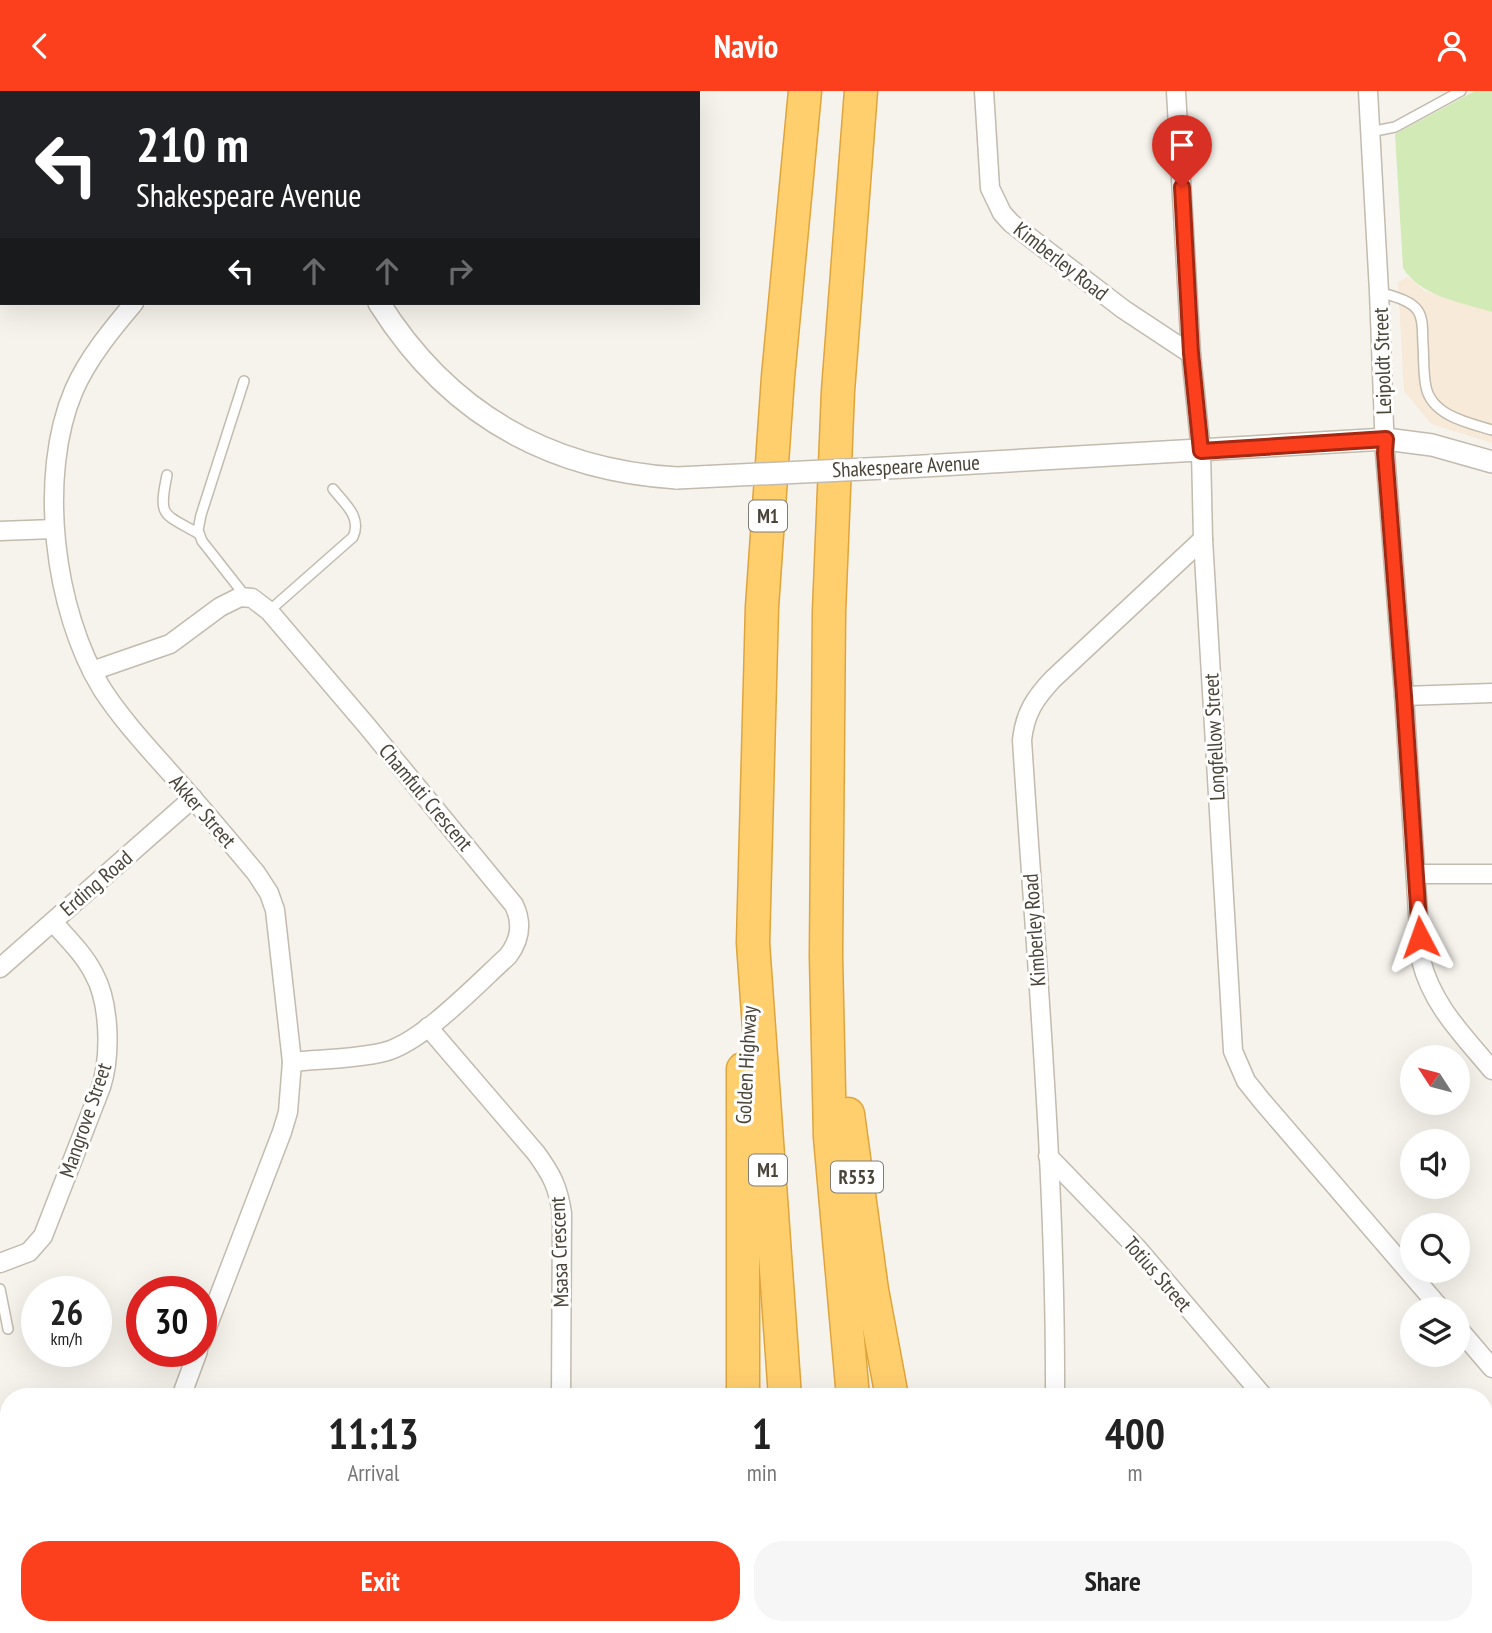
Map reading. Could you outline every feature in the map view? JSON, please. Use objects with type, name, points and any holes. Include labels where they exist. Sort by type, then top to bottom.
[{"type":"highway","name":"M1","points":[[784,1388],[753,943],[762,607],[778,377],[805,91]]},
{"type":"highway","points":[[852,1388],[830,1137],[826,956],[829,612],[837,418],[861,91]]},
{"type":"highway","name":"Golden Highway","points":[[743,1388],[742,1073],[753,943]]},
{"type":"highway","name":"R553","points":[[826,956],[872,1290],[890,1388]]},
{"type":"street","name":"Kimberley Road","points":[[984,91],[990,188],[1002,213],[1011,223],[1123,309],[1191,353]]},
{"type":"street","name":"Longfellow Street","points":[[1176,91],[1191,353],[1201,451],[1203,539],[1233,1051],[1246,1081],[1262,1101],[1431,1297]]},
{"type":"street","name":"Leipoldt Street","points":[[1368,91],[1385,453],[1421,960],[1442,1011],[1492,1069]]},
{"type":"street","name":"Akker Street","points":[[132,305],[111,330],[74,391],[63,427],[57,463],[54,529],[57,562],[65,596],[92,671],[119,713],[256,873],[272,900],[277,921],[292,1062],[291,1089],[285,1122],[217,1301]]},
{"type":"street","name":"Shakespeare Avenue","points":[[380,305],[397,330],[435,375],[465,402],[500,426],[537,446],[590,465],[631,474],[677,478],[1386,439],[1432,445],[1492,462]]},
{"type":"street","points":[[0,531],[54,529]]},
{"type":"street","name":"Kimberley Road","points":[[1055,1388],[1048,1156],[1023,753],[1024,721],[1039,693],[1053,678],[1203,539]]},
{"type":"street","points":[[92,671],[170,644],[227,603],[246,597]]},
{"type":"street","name":"Chamfuti Crescent","points":[[246,597],[269,611],[491,875],[518,914],[519,934],[508,956],[428,1027],[401,1045],[384,1052],[292,1062]]},
{"type":"street","points":[[1404,696],[1492,693]]},
{"type":"street","name":"Erding Road","points":[[0,968],[193,799]]},
{"type":"street","points":[[1416,874],[1492,874]]},
{"type":"street","name":"Mangrove Street","points":[[0,1263],[29,1252],[43,1236],[107,1065],[106,1027],[99,985],[84,959],[53,922]]},
{"type":"street","name":"Msasa Crescent","points":[[428,1027],[536,1153],[558,1189],[562,1213],[561,1388]]},
{"type":"street","name":"Totius Street","points":[[1048,1156],[1138,1249],[1256,1388]]},
{"type":"street","points":[[1470,1342],[1492,1368]]},
{"type":"street","points":[[184,1388],[192,1367]]},
{"type":"lane","points":[[1370,132],[1395,127],[1461,91]]},
{"type":"lane","points":[[1379,292],[1402,300],[1418,310],[1422,320],[1427,391],[1432,399],[1460,421],[1492,430]]},
{"type":"lane","points":[[198,534],[201,515],[244,381]]},
{"type":"lane","points":[[167,475],[161,501],[163,509],[170,517],[198,534],[246,597]]},
{"type":"lane","points":[[269,611],[353,537],[356,519],[333,489]]},
{"type":"lane","points":[[0,1289],[8,1329]]},
{"type":"shaded area","points":[[1408,277],[1425,291],[1492,312],[1492,443],[1431,424],[1404,391],[1398,282]]},
{"type":"green space","points":[[1475,91],[1492,91],[1492,312],[1431,292],[1420,286],[1403,268],[1395,134]]},
{"type":"route","points":[[1182,187],[1191,353],[1201,451],[1386,439],[1420,937]]}]
